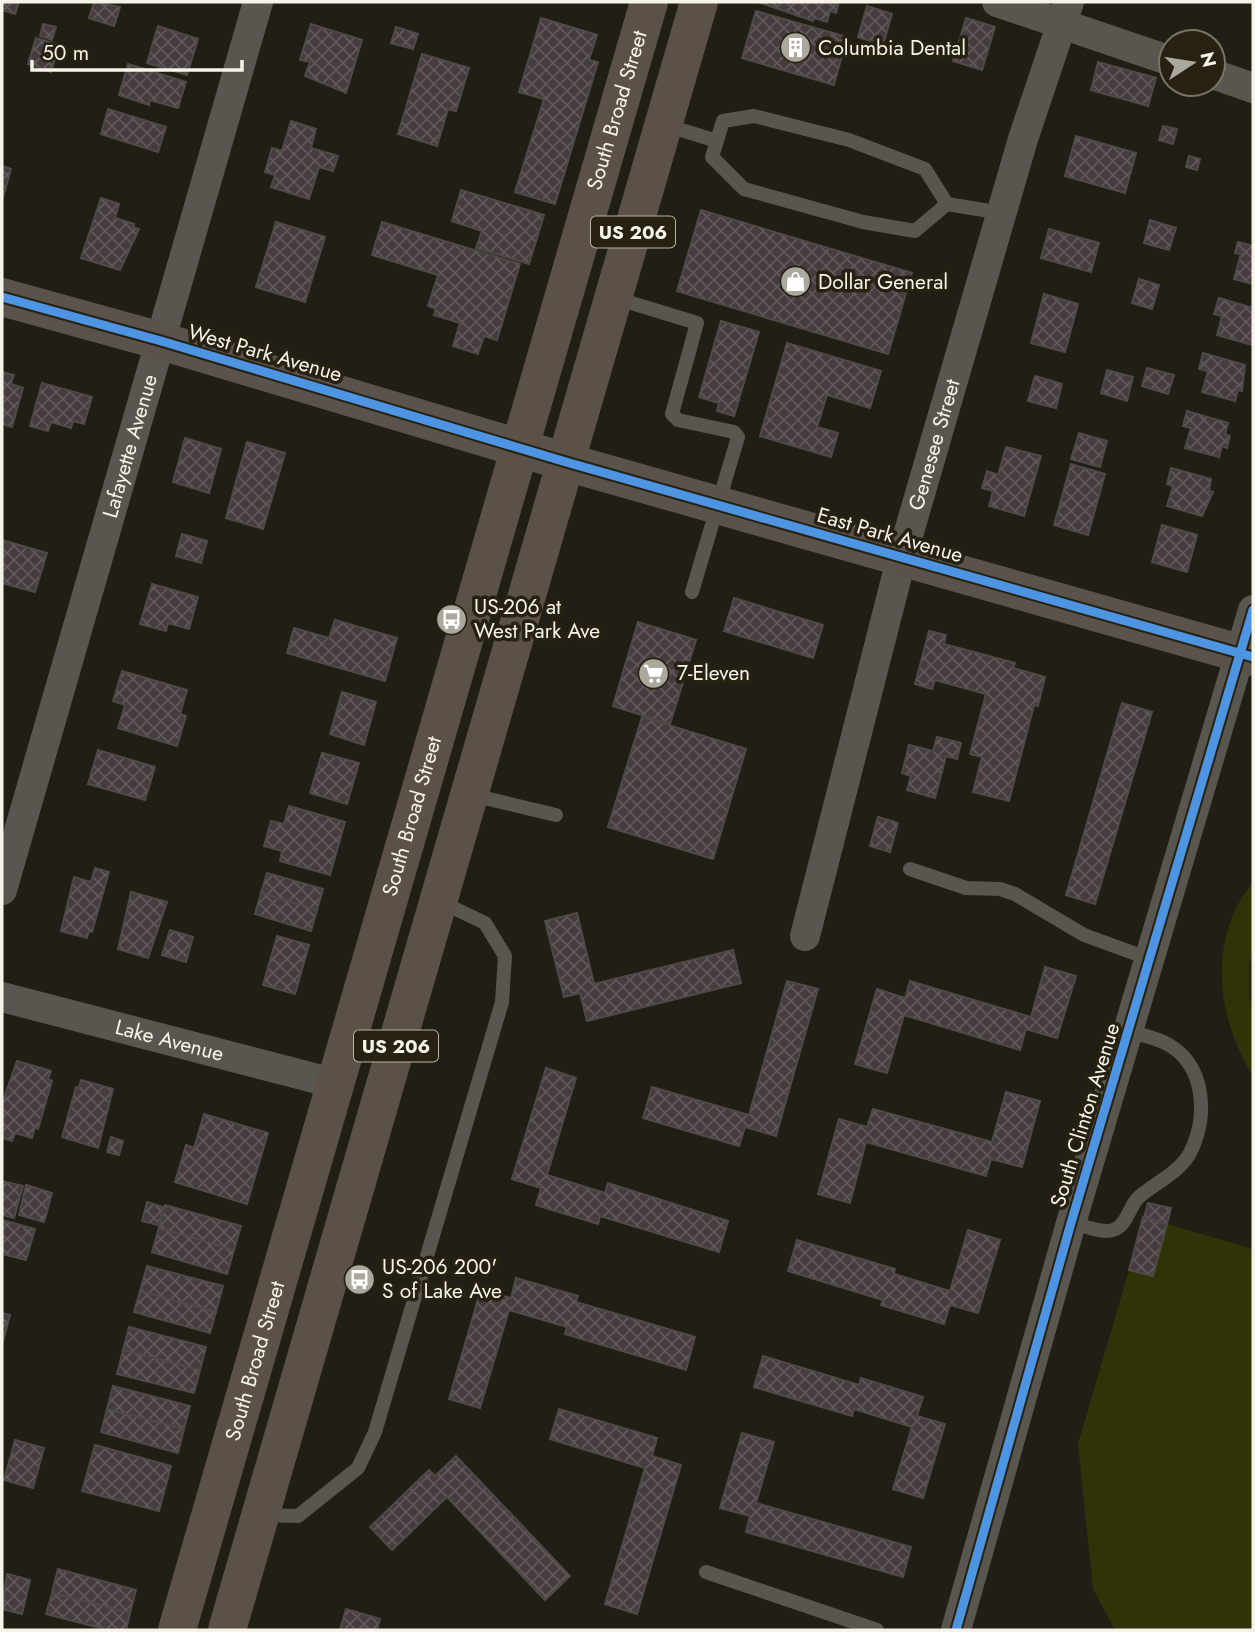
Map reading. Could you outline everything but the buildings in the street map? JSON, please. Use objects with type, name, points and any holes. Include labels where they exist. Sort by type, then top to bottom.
[{"type":"main road","name":"South Broad Street","points":[[177,1630],[337,1084],[517,447],[649,2]]},
{"type":"main road","name":"US 206","points":[[227,1630],[699,2]]},
{"type":"street","name":"Lafayette Avenue","points":[[2,890],[258,2]]},
{"type":"street","points":[[997,2],[1066,13],[1157,55]]},
{"type":"street","name":"Genesee Street","points":[[805,936],[902,556],[1002,213],[1066,13]]},
{"type":"street","points":[[1227,80],[1253,88]]},
{"type":"street","name":"West Park Avenue","points":[[2,297],[161,341],[517,447]]},
{"type":"street","name":"East Park Avenue","points":[[517,447],[1247,655]]},
{"type":"street","name":"South Clinton Avenue","points":[[956,1630],[1128,1031],[1247,655],[1253,610]]},
{"type":"street","name":"Lake Avenue","points":[[2,997],[337,1084]]},
{"type":"lane","points":[[947,204],[915,231],[863,222],[744,189],[712,157],[723,121],[754,116],[849,140],[925,169],[947,204],[1002,213]]},
{"type":"lane","points":[[664,125],[717,141]]},
{"type":"lane","points":[[614,298],[697,323],[671,414],[678,420],[734,432],[738,437],[692,592]]},
{"type":"lane","points":[[470,795],[556,815]]},
{"type":"lane","points":[[910,869],[966,888],[1008,892],[1084,935],[1150,959]]},
{"type":"lane","points":[[262,1515],[298,1516],[358,1468],[375,1432],[502,1002],[505,956],[485,923],[438,900]]},
{"type":"lane","points":[[1071,1223],[1111,1231],[1121,1227],[1133,1203],[1153,1185],[1169,1177],[1191,1152],[1200,1116],[1201,1087],[1189,1060],[1168,1043],[1128,1031]]},
{"type":"lane","points":[[706,1572],[877,1630]]},
{"type":"green space","points":[[1253,882],[1253,946],[1249,968],[1249,996],[1253,1011],[1253,1076],[1231,1029],[1222,978],[1223,952],[1228,928],[1238,904]]},
{"type":"green space","points":[[1167,1224],[1253,1249],[1253,1630],[1115,1630],[1093,1589],[1078,1444],[1129,1270],[1153,1276]]},
{"type":"cycle path","points":[[2,297],[161,341],[566,462],[1253,657]]},
{"type":"cycle path","points":[[956,1630],[1071,1223],[1253,610]]},
{"type":"place","name":"Columbia Dental","points":[[795,48]]},
{"type":"place","name":"Dollar General","points":[[795,282]]},
{"type":"place","name":"US-206 at West Park Ave","points":[[451,619]]},
{"type":"place","name":"7-Eleven","points":[[654,673]]},
{"type":"place","name":"US-206 200' S of Lake Ave","points":[[359,1279]]}]
